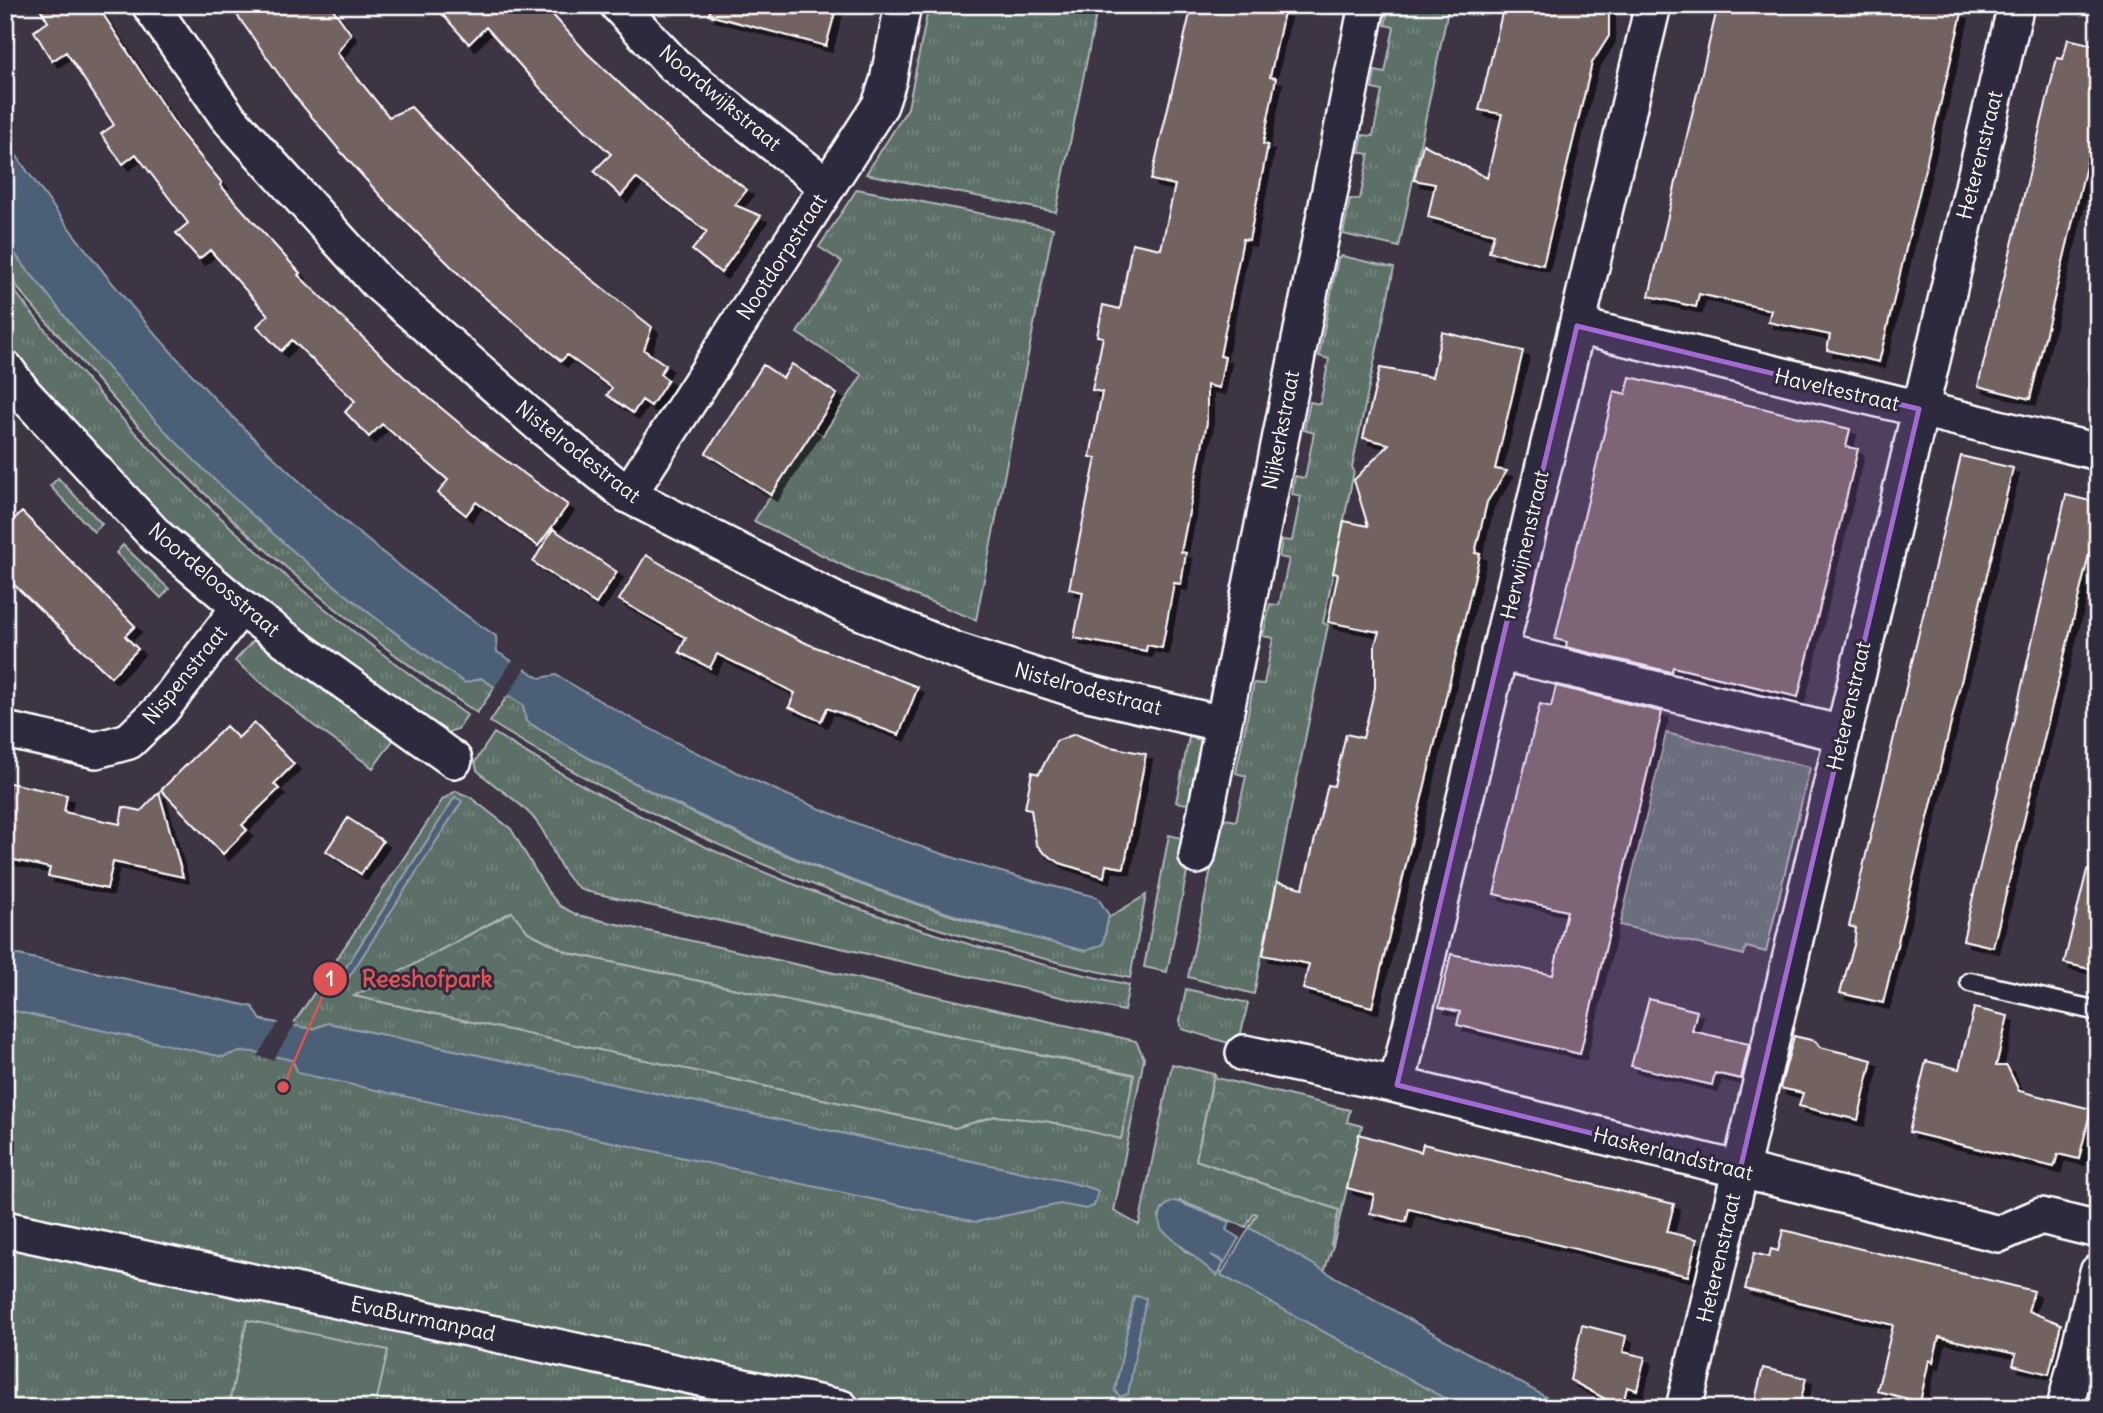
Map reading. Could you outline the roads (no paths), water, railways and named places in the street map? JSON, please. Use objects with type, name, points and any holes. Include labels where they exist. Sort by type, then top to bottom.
[{"type":"street","name":"Nistelrodestraat","points":[[150,5],[228,116],[377,282],[539,424],[628,495],[840,603],[954,650],[1084,692],[1223,724]]},
{"type":"street","name":"Noordwijkstraat","points":[[618,5],[674,65],[827,186]]},
{"type":"street","name":"Nootdorpstraat","points":[[628,495],[880,105],[888,81],[903,5]]},
{"type":"street","name":"Nijkerkstraat","points":[[1197,856],[1367,5]]},
{"type":"street","name":"Herwijnenstraat","points":[[1397,1085],[1653,5]]},
{"type":"street","name":"Heterenstraat","points":[[1684,1408],[2016,5]]},
{"type":"street","name":"Haveltestraat","points":[[1577,326],[2098,453]]},
{"type":"street","name":"Noordeloosstraat","points":[[5,368],[24,394],[156,536],[240,607],[454,760]]},
{"type":"street","name":"Nispenstraat","points":[[5,730],[96,750],[129,741],[161,710],[240,607]]},
{"type":"street","points":[[1499,652],[1843,734]]},
{"type":"street","name":"Haskerlandstraat","points":[[1244,1053],[1397,1085],[1999,1234],[2041,1216],[2098,1230]]},
{"type":"street","name":"EvaBurmanpad","points":[[5,1229],[841,1408]]},
{"type":"street","points":[[2065,1408],[2098,1272]]},
{"type":"lane","points":[[1970,982],[2098,1011]]},
{"type":"water","points":[[5,139],[110,280],[167,347],[227,411],[355,530],[424,585],[496,636],[497,652],[540,678],[556,675],[684,747],[818,808],[955,858],[1097,897],[1109,915],[1103,944],[1086,951],[1012,932],[868,886],[797,859],[727,828],[592,760],[526,721],[523,705],[481,678],[465,683],[407,642],[295,553],[190,456],[93,351],[24,265],[5,235]]},
{"type":"water","points":[[455,797],[462,801],[342,988],[336,983]]},
{"type":"water","points":[[5,952],[253,1007],[261,1020],[313,1029],[328,1023],[1064,1181],[1098,1191],[1094,1206],[1086,1209],[1060,1204],[976,1222],[298,1073],[292,1060],[265,1054],[241,1052],[223,1057],[5,1009]]},
{"type":"water","points":[[1175,1201],[1230,1222],[1226,1230],[1239,1238],[1225,1262],[1211,1255],[1224,1263],[1217,1276],[1161,1229],[1161,1211]]},
{"type":"water","points":[[1249,1228],[1565,1408],[1462,1408],[1221,1275]]},
{"type":"water","points":[[1134,1296],[1146,1298],[1128,1394],[1120,1397],[1115,1391]]},
{"type":"place","name":"Reeshofpark","points":[[283,1087]]}]
